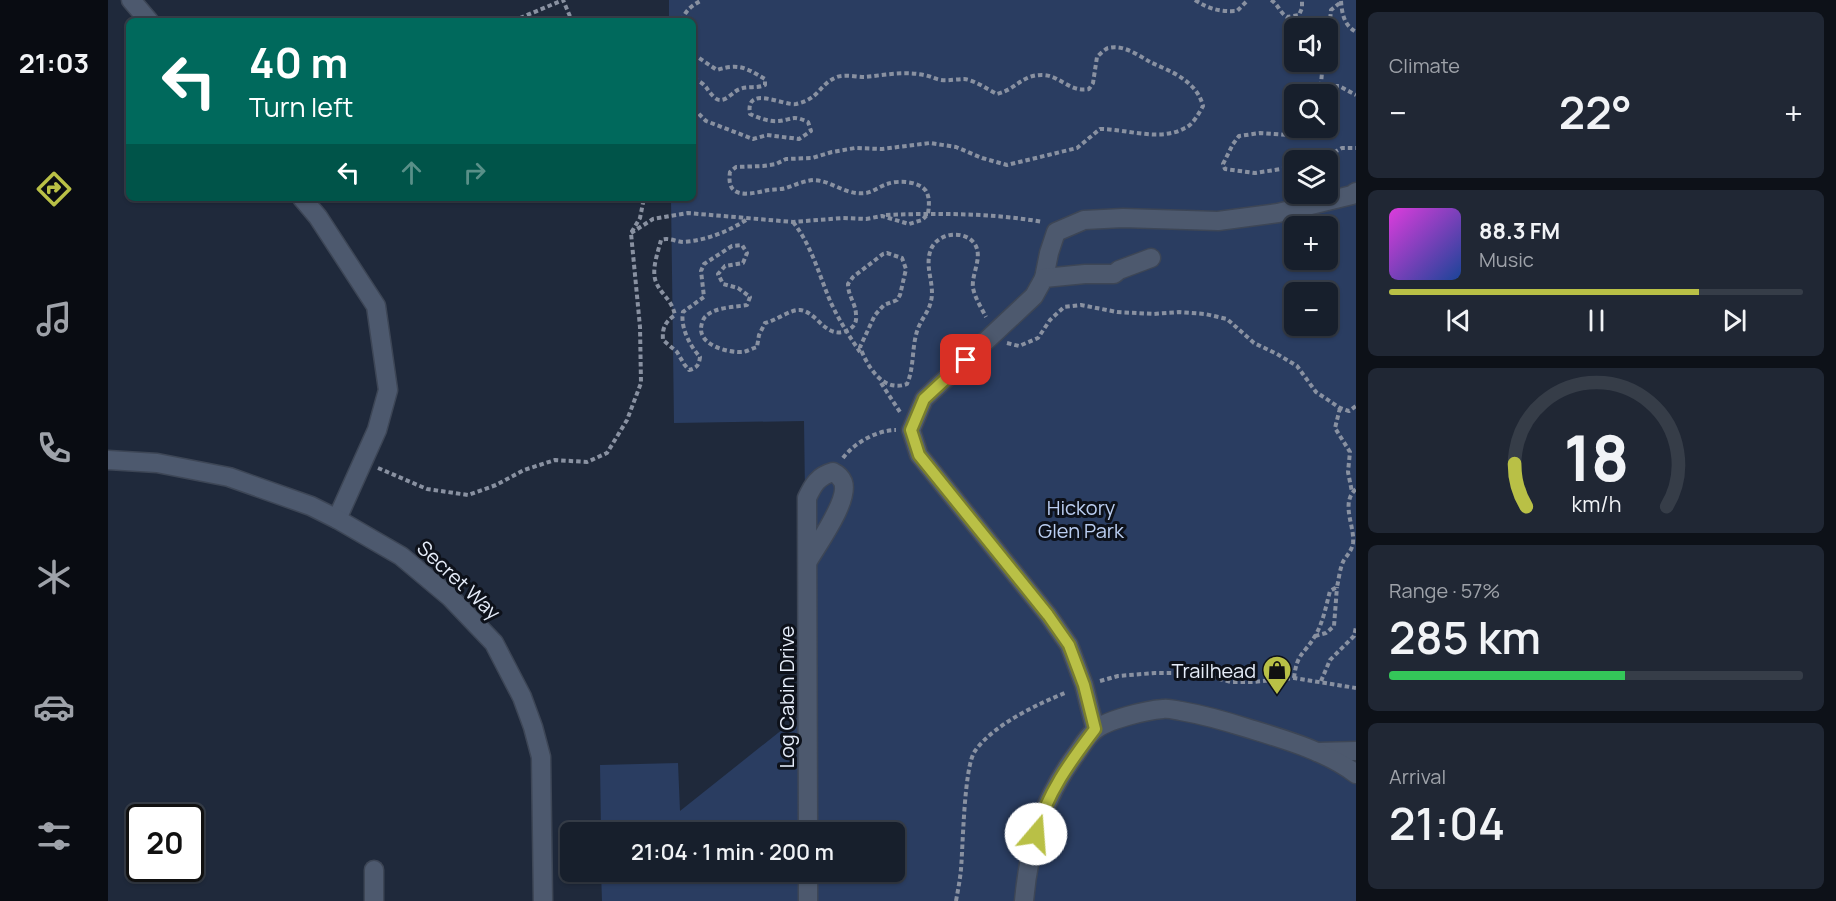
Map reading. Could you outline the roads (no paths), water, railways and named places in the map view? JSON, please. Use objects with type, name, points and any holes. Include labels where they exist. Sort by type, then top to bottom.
[{"type":"street","points":[[130,0],[146,18]]},
{"type":"street","points":[[1095,729],[1084,685],[1069,645],[1048,615],[919,455],[911,430],[924,399],[1034,296],[1044,278],[1056,232],[1084,220],[1123,218],[1218,221],[1278,213],[1352,195],[1356,192]]},
{"type":"street","points":[[305,201],[318,217],[376,306],[388,390],[377,430],[337,519]]},
{"type":"street","points":[[1044,278],[1114,274],[1151,258]]},
{"type":"street","name":"Secret Way","points":[[108,460],[157,463],[229,477],[311,506],[401,556],[450,597],[494,643],[522,698],[533,727],[541,757],[543,901]]},
{"type":"street","name":"Log Cabin Drive","points":[[808,561],[844,495],[844,483],[833,472],[823,475],[814,483],[807,498],[808,822]]},
{"type":"street","points":[[1024,901],[1027,870],[1041,816],[1052,792],[1067,766],[1095,729],[1127,716],[1164,708],[1202,714],[1316,752],[1356,774]]},
{"type":"street","points":[[1316,752],[1356,751]]},
{"type":"street","points":[[374,870],[374,901]]},
{"type":"street","points":[[808,882],[808,901]]},
{"type":"place","name":"Trailhead","points":[[1277,696]]},
{"type":"park label","name":"Hickory Glen Park","points":[[1081,518]]}]
